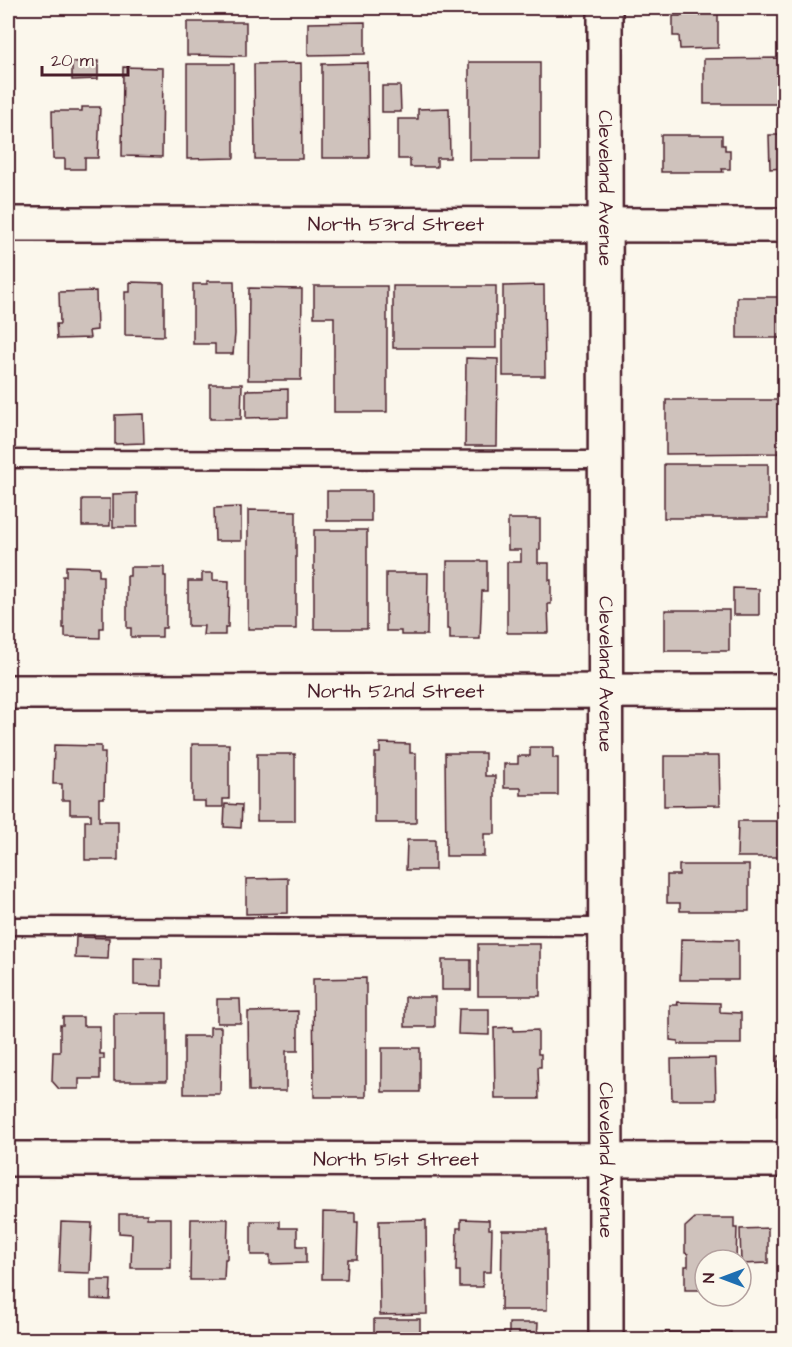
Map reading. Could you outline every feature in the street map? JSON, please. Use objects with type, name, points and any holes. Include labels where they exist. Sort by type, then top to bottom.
[{"type":"street","name":"Cleveland Avenue","points":[[605,8],[606,1340]]},
{"type":"street","name":"North 53rd Street","points":[[8,224],[784,225]]},
{"type":"street","name":"North 52nd Street","points":[[8,692],[784,691]]},
{"type":"street","name":"North 51st Street","points":[[8,1160],[784,1160]]},
{"type":"lane","points":[[8,459],[604,460]]},
{"type":"lane","points":[[8,926],[605,927]]},
{"type":"building","points":[[680,8],[718,8],[718,48],[680,49],[679,36],[673,36],[673,16],[680,16]]},
{"type":"building","points":[[187,22],[246,22],[246,56],[187,55]]},
{"type":"building","points":[[365,22],[365,54],[308,55],[308,23]]},
{"type":"building","points":[[784,58],[784,104],[704,104],[704,59]]},
{"type":"building","points":[[98,61],[98,79],[72,80],[72,62]]},
{"type":"building","points":[[469,62],[540,62],[540,160],[469,160]]},
{"type":"building","points":[[301,63],[302,159],[255,159],[254,64]]},
{"type":"building","points":[[368,63],[369,158],[322,158],[322,64]]},
{"type":"building","points":[[187,64],[234,64],[234,158],[187,159]]},
{"type":"building","points":[[123,67],[163,68],[162,157],[122,156]]},
{"type":"building","points":[[382,86],[400,86],[401,112],[382,112]]},
{"type":"building","points":[[82,107],[100,107],[98,158],[85,158],[85,169],[65,169],[65,159],[53,159],[52,111],[82,111]]},
{"type":"building","points":[[449,108],[450,158],[437,158],[437,167],[410,167],[410,159],[398,159],[398,119],[418,119],[418,109]]},
{"type":"building","points":[[661,135],[722,135],[722,145],[725,145],[725,150],[730,150],[730,169],[722,169],[723,172],[661,172]]},
{"type":"building","points":[[769,135],[784,135],[784,168],[770,169]]},
{"type":"building","points":[[207,281],[234,281],[233,354],[215,354],[215,344],[193,344],[193,284],[207,284]]},
{"type":"building","points":[[130,282],[164,283],[164,336],[125,335],[125,292],[130,292]]},
{"type":"building","points":[[544,285],[545,376],[503,376],[503,286]]},
{"type":"building","points":[[314,286],[387,286],[387,412],[334,412],[334,317],[314,317]]},
{"type":"building","points":[[393,286],[496,286],[496,348],[393,348]]},
{"type":"building","points":[[249,288],[302,289],[301,380],[248,380]]},
{"type":"building","points":[[96,291],[97,330],[89,331],[90,338],[57,339],[56,324],[60,324],[59,292]]},
{"type":"building","points":[[737,297],[784,297],[784,338],[737,338]]},
{"type":"building","points":[[466,358],[498,359],[497,446],[465,446]]},
{"type":"building","points":[[210,384],[242,384],[241,419],[210,419]]},
{"type":"building","points":[[288,389],[288,417],[246,418],[246,390]]},
{"type":"building","points":[[666,400],[784,400],[784,453],[666,454]]},
{"type":"building","points":[[143,414],[144,443],[115,444],[115,415]]},
{"type":"building","points":[[664,464],[768,464],[768,518],[664,518]]},
{"type":"building","points":[[327,491],[371,491],[371,521],[327,521]]},
{"type":"building","points":[[137,493],[137,527],[113,527],[113,494]]},
{"type":"building","points":[[82,499],[110,499],[110,526],[82,526]]},
{"type":"building","points":[[241,507],[241,541],[215,541],[214,508]]},
{"type":"building","points":[[248,510],[296,511],[296,629],[248,629]]},
{"type":"building","points":[[508,519],[540,519],[538,563],[549,563],[549,580],[551,580],[551,604],[548,604],[549,633],[507,633],[507,562],[521,562],[521,550],[508,550]]},
{"type":"building","points":[[314,530],[367,530],[367,629],[314,629]]},
{"type":"building","points":[[447,561],[487,561],[487,591],[482,591],[480,639],[450,639],[450,629],[447,629]]},
{"type":"building","points":[[66,566],[99,567],[99,576],[103,576],[103,628],[100,628],[100,638],[65,637],[63,576],[66,576]]},
{"type":"building","points":[[130,567],[164,567],[166,628],[162,628],[162,637],[131,637],[131,628],[127,628],[127,576],[130,576]]},
{"type":"building","points":[[202,573],[213,573],[213,580],[229,581],[228,627],[225,627],[225,635],[203,635],[204,626],[188,626],[188,581],[202,581]]},
{"type":"building","points":[[386,573],[428,573],[427,635],[401,635],[401,631],[386,631]]},
{"type":"building","points":[[733,588],[759,589],[759,615],[733,615]]},
{"type":"building","points":[[665,610],[729,610],[729,651],[665,651]]},
{"type":"building","points":[[380,743],[410,744],[410,753],[416,753],[416,823],[375,823],[375,753],[380,753]]},
{"type":"building","points":[[192,744],[229,744],[229,799],[223,799],[223,807],[205,807],[205,801],[192,801]]},
{"type":"building","points":[[54,745],[101,746],[101,753],[105,753],[104,798],[99,798],[99,821],[118,821],[118,860],[85,860],[85,821],[91,821],[91,814],[70,814],[70,800],[62,800],[62,784],[53,784]]},
{"type":"building","points":[[781,746],[784,746],[784,800],[779,800]]},
{"type":"building","points":[[530,747],[553,747],[553,758],[558,758],[558,795],[521,795],[521,788],[504,788],[504,764],[518,764],[518,756],[530,756]]},
{"type":"building","points":[[445,753],[485,753],[485,776],[495,776],[495,834],[484,834],[484,856],[446,856]]},
{"type":"building","points":[[257,754],[295,754],[295,821],[257,821]]},
{"type":"building","points":[[664,756],[719,756],[720,805],[664,806]]},
{"type":"building","points":[[225,804],[242,805],[241,828],[224,827]]},
{"type":"building","points":[[738,821],[784,821],[784,857],[737,857]]},
{"type":"building","points":[[407,840],[435,840],[435,870],[406,870]]},
{"type":"building","points":[[679,865],[749,865],[749,911],[680,911],[680,903],[667,903],[667,875],[679,875]]},
{"type":"building","points":[[288,878],[288,913],[246,914],[246,879]]},
{"type":"building","points":[[76,937],[109,938],[108,959],[75,958]]},
{"type":"building","points":[[681,939],[738,940],[738,980],[680,980]]},
{"type":"building","points":[[478,944],[540,944],[540,996],[478,996]]},
{"type":"building","points":[[134,958],[162,959],[162,986],[134,985]]},
{"type":"building","points":[[442,960],[471,960],[471,990],[442,990]]},
{"type":"building","points":[[366,978],[366,1097],[314,1097],[313,979]]},
{"type":"building","points":[[405,997],[435,997],[435,1027],[405,1027]]},
{"type":"building","points":[[217,999],[240,999],[241,1023],[217,1023]]},
{"type":"building","points":[[677,1002],[720,1003],[720,1012],[741,1013],[741,1044],[678,1044],[678,1041],[670,1040],[670,1005],[678,1005]]},
{"type":"building","points":[[459,1009],[489,1009],[489,1035],[458,1034]]},
{"type":"building","points":[[298,1011],[298,1051],[286,1051],[286,1091],[249,1091],[248,1012]]},
{"type":"building","points":[[114,1013],[167,1013],[167,1081],[114,1081]]},
{"type":"building","points":[[63,1017],[83,1017],[83,1026],[100,1026],[100,1054],[104,1054],[104,1059],[100,1059],[100,1079],[79,1079],[79,1089],[59,1089],[52,1081],[53,1052],[60,1052],[60,1025],[63,1025]]},
{"type":"building","points":[[210,1027],[221,1027],[220,1094],[184,1094],[184,1036],[210,1036]]},
{"type":"building","points":[[513,1027],[513,1031],[538,1030],[538,1054],[541,1054],[541,1067],[538,1067],[539,1099],[495,1099],[494,1028]]},
{"type":"building","points":[[382,1048],[420,1048],[420,1092],[382,1092]]},
{"type":"building","points":[[778,1056],[784,1056],[784,1116],[777,1116]]},
{"type":"building","points":[[715,1058],[716,1100],[672,1100],[671,1059]]},
{"type":"building","points":[[323,1212],[355,1213],[355,1222],[358,1222],[357,1259],[348,1259],[347,1279],[322,1279]]},
{"type":"building","points":[[119,1214],[147,1214],[147,1218],[171,1218],[171,1268],[131,1268],[132,1234],[119,1233]]},
{"type":"building","points":[[695,1218],[734,1218],[734,1228],[737,1228],[736,1248],[693,1248],[693,1290],[685,1290],[685,1266],[688,1266],[688,1254],[685,1253],[685,1227]]},
{"type":"building","points":[[191,1219],[228,1219],[224,1280],[190,1280]]},
{"type":"building","points":[[461,1219],[489,1220],[489,1229],[492,1229],[491,1272],[483,1272],[483,1287],[460,1287],[460,1271],[456,1271],[457,1228],[461,1228]]},
{"type":"building","points":[[426,1220],[427,1314],[380,1315],[379,1221]]},
{"type":"building","points":[[251,1221],[280,1221],[280,1228],[297,1228],[297,1246],[306,1246],[306,1263],[270,1264],[270,1255],[251,1255]]},
{"type":"building","points":[[61,1222],[92,1223],[90,1273],[59,1272]]},
{"type":"building","points":[[784,1227],[784,1288],[783,1288]]},
{"type":"building","points":[[768,1228],[768,1263],[753,1264],[753,1248],[741,1248],[740,1229]]},
{"type":"building","points":[[502,1230],[547,1230],[547,1310],[501,1310]]},
{"type":"building","points":[[91,1280],[111,1280],[110,1300],[91,1299]]},
{"type":"building","points":[[374,1319],[420,1319],[420,1340],[374,1340]]},
{"type":"building","points":[[509,1323],[538,1323],[537,1340],[509,1340]]},
{"type":"building","points":[[665,1332],[731,1332],[731,1340],[665,1340]]}]
